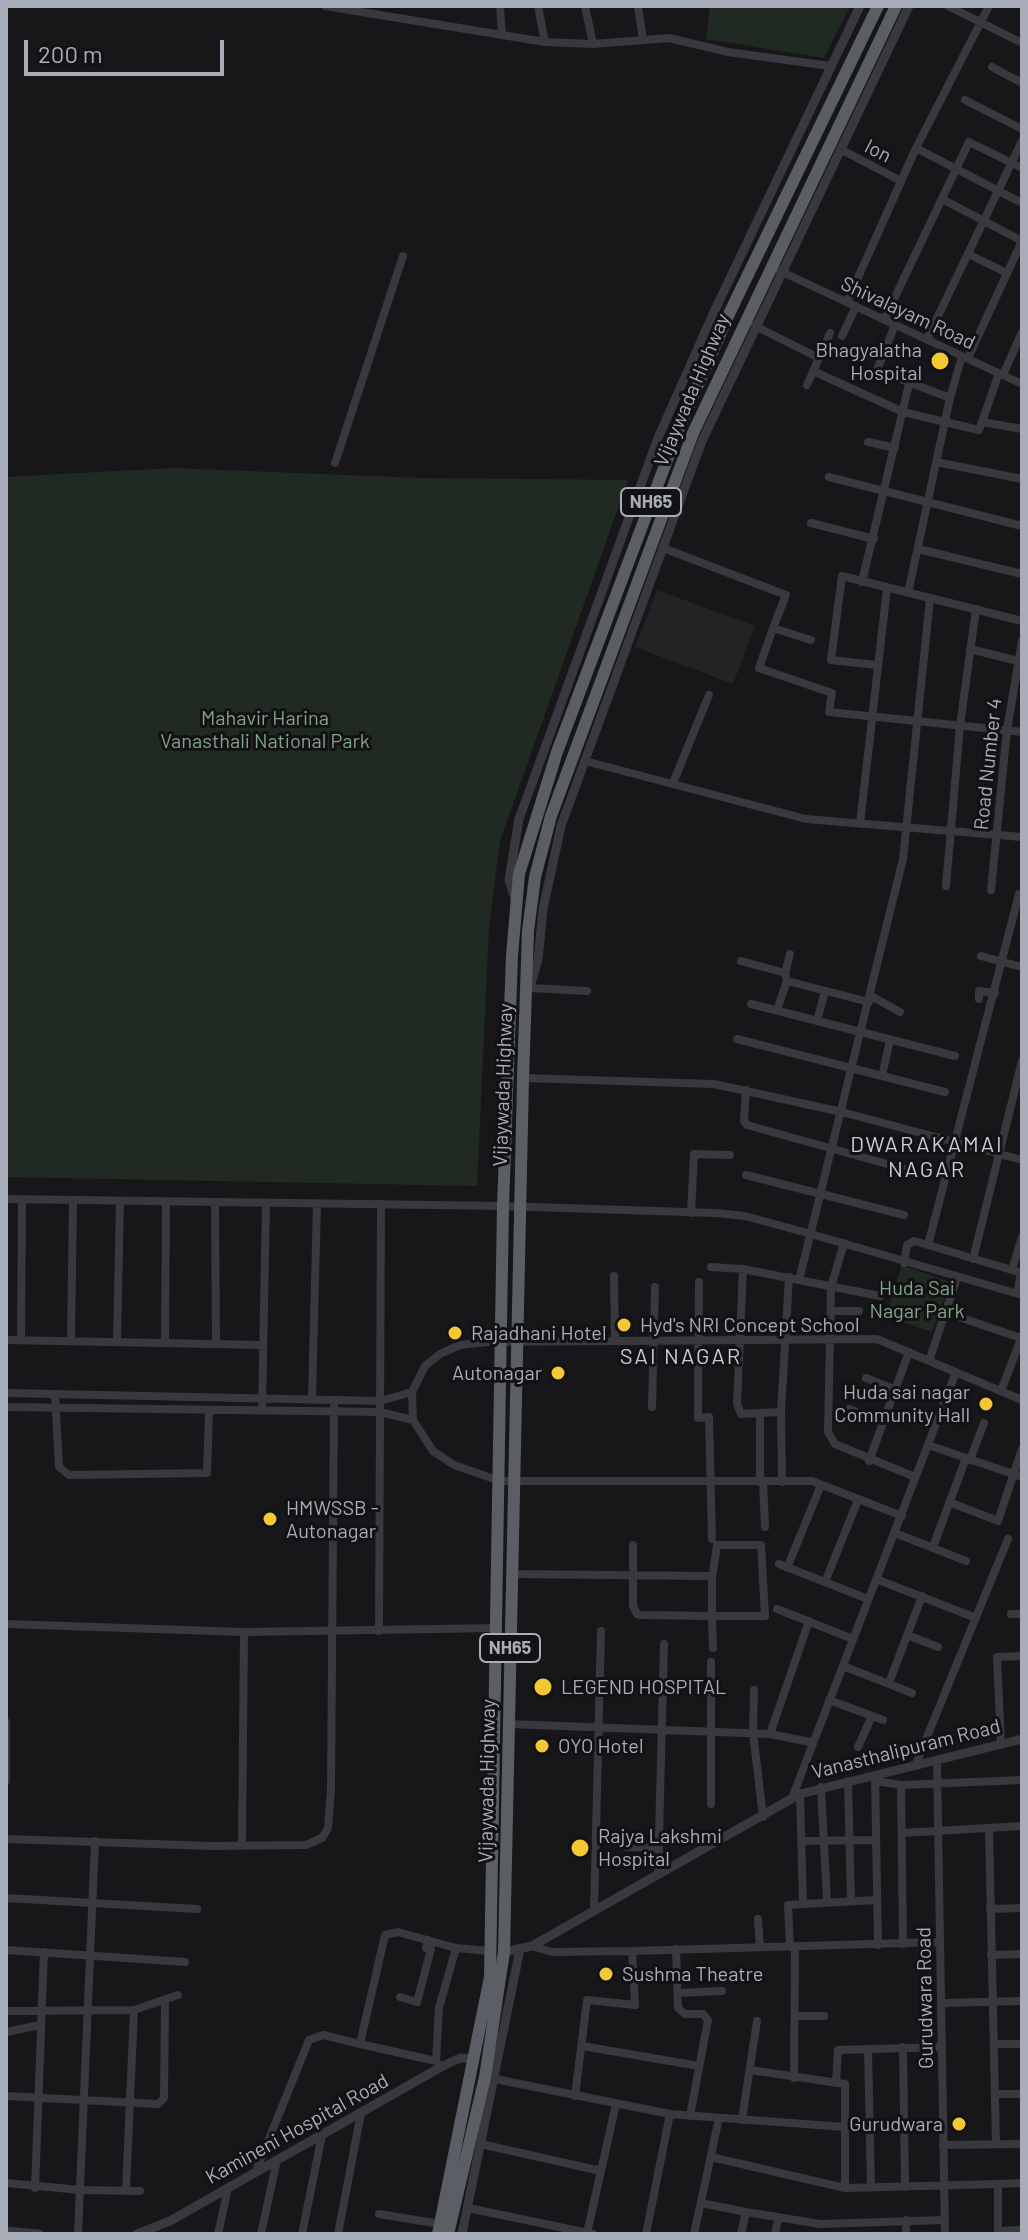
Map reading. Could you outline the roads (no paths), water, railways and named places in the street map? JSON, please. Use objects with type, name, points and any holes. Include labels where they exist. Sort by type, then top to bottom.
[{"type":"highway","name":"Vijaywada Highway","points":[[442,2231],[497,1952],[497,1628],[503,1206],[515,902],[536,812],[679,428],[728,316],[878,6]]},
{"type":"highway","name":"Vijaywada Highway","points":[[442,2231],[485,2077],[497,1952],[509,1724],[528,931],[543,845],[657,528],[713,386],[896,6]]},
{"type":"street","points":[[325,6],[545,42],[593,44],[669,38],[728,52],[830,66]]},
{"type":"street","points":[[393,18],[394,6]]},
{"type":"street","points":[[500,6],[502,35]]},
{"type":"street","points":[[538,6],[545,42]]},
{"type":"street","points":[[585,6],[593,44]]},
{"type":"street","points":[[638,6],[643,40]]},
{"type":"street","points":[[515,902],[509,880],[519,819],[658,438],[860,6]]},
{"type":"street","points":[[587,991],[528,990],[538,960],[543,909],[561,826],[716,406],[909,6]]},
{"type":"street","points":[[948,6],[1022,43]]},
{"type":"street","points":[[842,336],[851,304],[901,181],[989,6]]},
{"type":"street","points":[[992,67],[1022,83]]},
{"type":"street","points":[[965,100],[1022,129]]},
{"type":"street","points":[[927,339],[1022,141]]},
{"type":"street","points":[[884,320],[969,142],[1022,168]]},
{"type":"street","points":[[916,148],[1022,203]]},
{"type":"street","name":"Ion","points":[[840,149],[901,181]]},
{"type":"street","points":[[908,593],[950,398],[965,357],[1022,241],[942,199]]},
{"type":"street","points":[[968,254],[1007,273]]},
{"type":"street","points":[[335,463],[403,256]]},
{"type":"street","name":"Shivalayam Road","points":[[780,271],[1022,384]]},
{"type":"street","points":[[895,325],[877,370],[950,398]]},
{"type":"street","points":[[755,326],[819,358]]},
{"type":"street","points":[[813,371],[903,412],[979,430],[1022,332]]},
{"type":"street","points":[[807,385],[830,333]]},
{"type":"street","points":[[862,582],[886,493],[909,384]]},
{"type":"street","points":[[982,422],[1022,429]]},
{"type":"street","points":[[868,442],[895,448]]},
{"type":"street","points":[[936,462],[1021,479],[1022,468]]},
{"type":"street","points":[[829,477],[1022,526]]},
{"type":"street","points":[[811,523],[874,539]]},
{"type":"street","points":[[663,548],[786,595],[759,668],[832,693],[829,712],[1022,732]]},
{"type":"street","points":[[918,549],[1022,574]]},
{"type":"street","points":[[876,665],[831,660],[842,576],[1022,621]]},
{"type":"street","points":[[860,824],[887,588]]},
{"type":"street","points":[[799,1280],[870,999],[908,828],[930,599]]},
{"type":"street","points":[[946,886],[960,726],[976,609]]},
{"type":"street","points":[[773,628],[811,640]]},
{"type":"street","name":"Road Number 4","points":[[991,890],[1007,730],[1022,641]]},
{"type":"street","points":[[970,649],[1018,661]]},
{"type":"street","points":[[673,783],[709,695]]},
{"type":"street","points":[[585,761],[806,819],[1022,837]]},
{"type":"street","points":[[928,1245],[1019,894],[1022,894]]},
{"type":"street","points":[[777,1010],[790,954]]},
{"type":"street","points":[[981,956],[1022,967]]},
{"type":"street","points":[[741,961],[825,991],[870,999],[900,1012]]},
{"type":"street","points":[[550,990],[550,1002]]},
{"type":"street","points":[[817,1021],[825,991]]},
{"type":"street","points":[[979,999],[979,991],[995,993]]},
{"type":"street","points":[[751,1004],[955,1056]]},
{"type":"street","points":[[737,1039],[945,1092]]},
{"type":"street","points":[[882,1076],[890,1040]]},
{"type":"street","points":[[973,1259],[1022,1061]]},
{"type":"street","points":[[523,1078],[714,1084],[842,1112],[1022,1160]]},
{"type":"street","points":[[746,1090],[747,1125],[923,1174]]},
{"type":"street","points":[[691,1213],[694,1154],[730,1155]]},
{"type":"street","points":[[746,1175],[904,1215]]},
{"type":"street","points":[[6,1199],[503,1206],[745,1216],[1019,1294],[1022,1237]]},
{"type":"street","points":[[21,1340],[22,1199]]},
{"type":"street","points":[[71,1341],[73,1200]]},
{"type":"street","points":[[117,1342],[120,1201]]},
{"type":"street","points":[[165,1343],[166,1201]]},
{"type":"street","points":[[215,1202],[216,1344]]},
{"type":"street","points":[[262,1410],[266,1203]]},
{"type":"street","points":[[312,1398],[317,1204]]},
{"type":"street","points":[[379,1631],[381,1204]]},
{"type":"street","points":[[904,1263],[907,1245],[914,1241],[1018,1272]]},
{"type":"street","points":[[844,1243],[831,1287],[828,1432],[835,1444],[869,1461],[915,1477]]},
{"type":"street","points":[[991,1286],[996,1265]]},
{"type":"street","points":[[711,1267],[743,1269],[880,1296]]},
{"type":"street","points":[[743,1269],[737,1404],[741,1414],[781,1412]]},
{"type":"street","points":[[614,1276],[615,1341]]},
{"type":"street","points":[[782,1482],[781,1412],[789,1277]]},
{"type":"street","points":[[929,1361],[957,1278]]},
{"type":"street","points":[[699,1282],[698,1418],[709,1417],[712,1539]]},
{"type":"street","points":[[652,1407],[655,1287]]},
{"type":"street","points":[[831,1311],[859,1311]]},
{"type":"street","points":[[944,1312],[1021,1337],[1001,1391]]},
{"type":"street","points":[[902,1516],[812,1481],[711,1484],[500,1481],[454,1465],[433,1451],[413,1420],[412,1392],[425,1366],[440,1354],[460,1345],[487,1342],[877,1339],[1022,1400]]},
{"type":"street","points":[[6,1340],[263,1345]]},
{"type":"street","points":[[869,1461],[909,1352]]},
{"type":"street","points":[[803,1904],[796,1796],[810,1742],[843,1666],[956,1372]]},
{"type":"street","points":[[866,1378],[894,1389]]},
{"type":"street","points":[[6,1393],[380,1401],[412,1392]]},
{"type":"street","points":[[55,1394],[59,1467],[69,1475],[207,1473],[209,1410]]},
{"type":"street","points":[[6,1839],[306,1845],[322,1838],[328,1828],[334,1632],[334,1400]]},
{"type":"street","points":[[6,1407],[380,1412],[413,1420]]},
{"type":"street","points":[[849,1409],[882,1423]]},
{"type":"street","points":[[760,1414],[765,1527]]},
{"type":"street","points":[[933,1547],[984,1423]]},
{"type":"street","points":[[928,1445],[1018,1476]]},
{"type":"street","points":[[949,1502],[998,1521],[1018,1476],[1022,1449]]},
{"type":"street","points":[[821,1485],[783,1566],[868,1599]]},
{"type":"street","points":[[825,1582],[858,1500]]},
{"type":"street","points":[[895,1533],[966,1561]]},
{"type":"street","points":[[915,1766],[1008,1539]]},
{"type":"street","points":[[633,1545],[633,1606],[637,1614],[712,1616],[765,1616],[761,1545],[717,1545],[712,1579],[712,1616],[713,1648]]},
{"type":"street","points":[[512,1574],[709,1576],[712,1579]]},
{"type":"street","points":[[876,1579],[976,1618]]},
{"type":"street","points":[[889,1683],[922,1596]]},
{"type":"street","points":[[777,1609],[853,1639]]},
{"type":"street","points":[[1011,1614],[1022,1614]]},
{"type":"street","points":[[770,1734],[809,1621]]},
{"type":"street","points":[[6,1624],[244,1632],[497,1628]]},
{"type":"street","points":[[594,1911],[601,1631]]},
{"type":"street","points":[[242,1845],[244,1632]]},
{"type":"street","points":[[907,1635],[938,1647]]},
{"type":"street","points":[[658,1874],[664,1644]]},
{"type":"street","points":[[1001,1744],[992,1657],[1022,1656]]},
{"type":"street","points":[[711,1662],[711,1804]]},
{"type":"street","points":[[843,1666],[912,1693]]},
{"type":"street","points":[[754,1690],[753,1733],[763,1817]]},
{"type":"street","points":[[829,1700],[883,1720]]},
{"type":"street","points":[[858,1747],[872,1716]]},
{"type":"street","points":[[6,1722],[6,1781]]},
{"type":"street","points":[[509,1724],[770,1734],[810,1742]]},
{"type":"street","name":"Vanasthalipuram Road","points":[[497,1952],[532,1946],[796,1796],[821,1787],[875,1778],[1022,1739]]},
{"type":"street","name":"Gurudwara Road","points":[[937,1762],[945,2234]]},
{"type":"street","points":[[878,1945],[875,1778],[901,1785],[1022,1780]]},
{"type":"street","points":[[848,1781],[851,1901]]},
{"type":"street","points":[[901,1785],[903,1944]]},
{"type":"street","points":[[821,1787],[827,1902]]},
{"type":"street","points":[[902,1833],[1022,1826]]},
{"type":"street","points":[[989,1828],[996,2144]]},
{"type":"street","points":[[801,1841],[876,1840]]},
{"type":"street","points":[[78,2234],[95,1841]]},
{"type":"street","points":[[627,1847],[659,1848]]},
{"type":"street","points":[[6,1898],[197,1909]]},
{"type":"street","points":[[794,2078],[796,2016],[788,1905],[877,1900]]},
{"type":"street","points":[[990,1909],[1022,1908]]},
{"type":"street","points":[[758,1919],[760,1947]]},
{"type":"street","points":[[360,2044],[385,1935],[398,1932],[456,1948],[497,1952]]},
{"type":"street","points":[[400,1997],[417,2002],[431,1949],[426,1948],[428,1940]]},
{"type":"street","points":[[532,1946],[552,1952],[940,1942]]},
{"type":"street","points":[[256,2171],[309,2040],[323,2035],[439,2064],[439,2008],[456,1948]]},
{"type":"street","points":[[462,2234],[520,1949]]},
{"type":"street","points":[[676,1949],[681,2012],[703,2014],[708,2020],[690,2116]]},
{"type":"street","points":[[6,1950],[185,1962]]},
{"type":"street","points":[[575,2096],[588,1999],[636,2004],[632,1951]]},
{"type":"street","points":[[35,2188],[44,1952]]},
{"type":"street","points":[[991,1955],[1022,1954]]},
{"type":"street","points":[[678,1993],[722,1991]]},
{"type":"street","points":[[6,2011],[134,2010],[165,2002],[178,1995]]},
{"type":"street","points":[[941,2003],[1022,2001]]},
{"type":"street","points":[[6,2096],[152,2107],[164,2098],[165,2002]]},
{"type":"street","points":[[126,2190],[134,2010]]},
{"type":"street","points":[[796,2016],[824,2016]]},
{"type":"street","points":[[742,2120],[757,2021]]},
{"type":"street","points":[[6,2032],[40,2025]]},
{"type":"street","points":[[994,2044],[1022,2044]]},
{"type":"street","points":[[582,2046],[699,2066]]},
{"type":"street","points":[[903,2047],[905,2187]]},
{"type":"street","points":[[836,2083],[838,2050],[942,2047]]},
{"type":"street","points":[[868,2049],[871,2188]]},
{"type":"street","name":"Kamineni Hospital Road","points":[[137,2234],[170,2221],[361,2113],[439,2064],[460,2058],[474,2059]]},
{"type":"street","points":[[750,2070],[845,2084],[845,2188]]},
{"type":"street","points":[[495,2079],[670,2114],[845,2127]]},
{"type":"street","points":[[996,2094],[1022,2094]]},
{"type":"street","points":[[468,2208],[590,2233],[616,2104]]},
{"type":"street","points":[[338,2234],[361,2113]]},
{"type":"street","points":[[646,2234],[670,2114]]},
{"type":"street","points":[[694,2234],[719,2118]]},
{"type":"street","points":[[302,2234],[322,2135]]},
{"type":"street","points":[[481,2144],[601,2171]]},
{"type":"street","points":[[943,2145],[1022,2144]]},
{"type":"street","points":[[711,2157],[845,2188],[1022,2183]]},
{"type":"street","points":[[261,2234],[277,2160]]},
{"type":"street","points":[[6,2183],[35,2188],[140,2191]]},
{"type":"street","points":[[998,2184],[998,2232],[1022,2230]]},
{"type":"street","points":[[218,2234],[228,2188]]},
{"type":"street","points":[[701,2203],[820,2224],[944,2220]]},
{"type":"street","points":[[741,2234],[746,2212]]},
{"type":"street","points":[[379,2214],[442,2231]]},
{"type":"street","points":[[775,2234],[778,2219]]},
{"type":"street","points":[[906,2220],[906,2234]]},
{"type":"street","points":[[871,2221],[871,2234]]},
{"type":"street","points":[[535,2234],[537,2222]]},
{"type":"street","points":[[839,2222],[839,2234]]},
{"type":"street","points":[[818,2234],[820,2224]]},
{"type":"street","points":[[10,2232],[39,2234]]},
{"type":"place","name":"Bhagyalatha Hospital","points":[[940,361]]},
{"type":"place","name":"Hyd's NRI Concept School","points":[[624,1325]]},
{"type":"place","name":"Rajadhani Hotel","points":[[455,1333]]},
{"type":"place","name":"Autonagar","points":[[558,1373]]},
{"type":"place","name":"Huda sai nagar Community Hall","points":[[986,1404]]},
{"type":"place","name":"HMWSSB - Autonagar","points":[[270,1519]]},
{"type":"place","name":"LEGEND HOSPITAL","points":[[543,1687]]},
{"type":"place","name":"OYO Hotel","points":[[542,1746]]},
{"type":"place","name":"Rajya Lakshmi Hospital","points":[[580,1848]]},
{"type":"place","name":"Sushma Theatre","points":[[606,1974]]},
{"type":"place","name":"Gurudwara","points":[[959,2124]]},
{"type":"district","name":"DWARAKAMAI NAGAR","points":[[927,1158]]},
{"type":"district","name":"SAI NAGAR","points":[[681,1357]]},
{"type":"park label","name":"Mahavir Harina Vanasthali National Park","points":[[265,730]]},
{"type":"park label","name":"Huda Sai Nagar Park","points":[[917,1300]]}]
